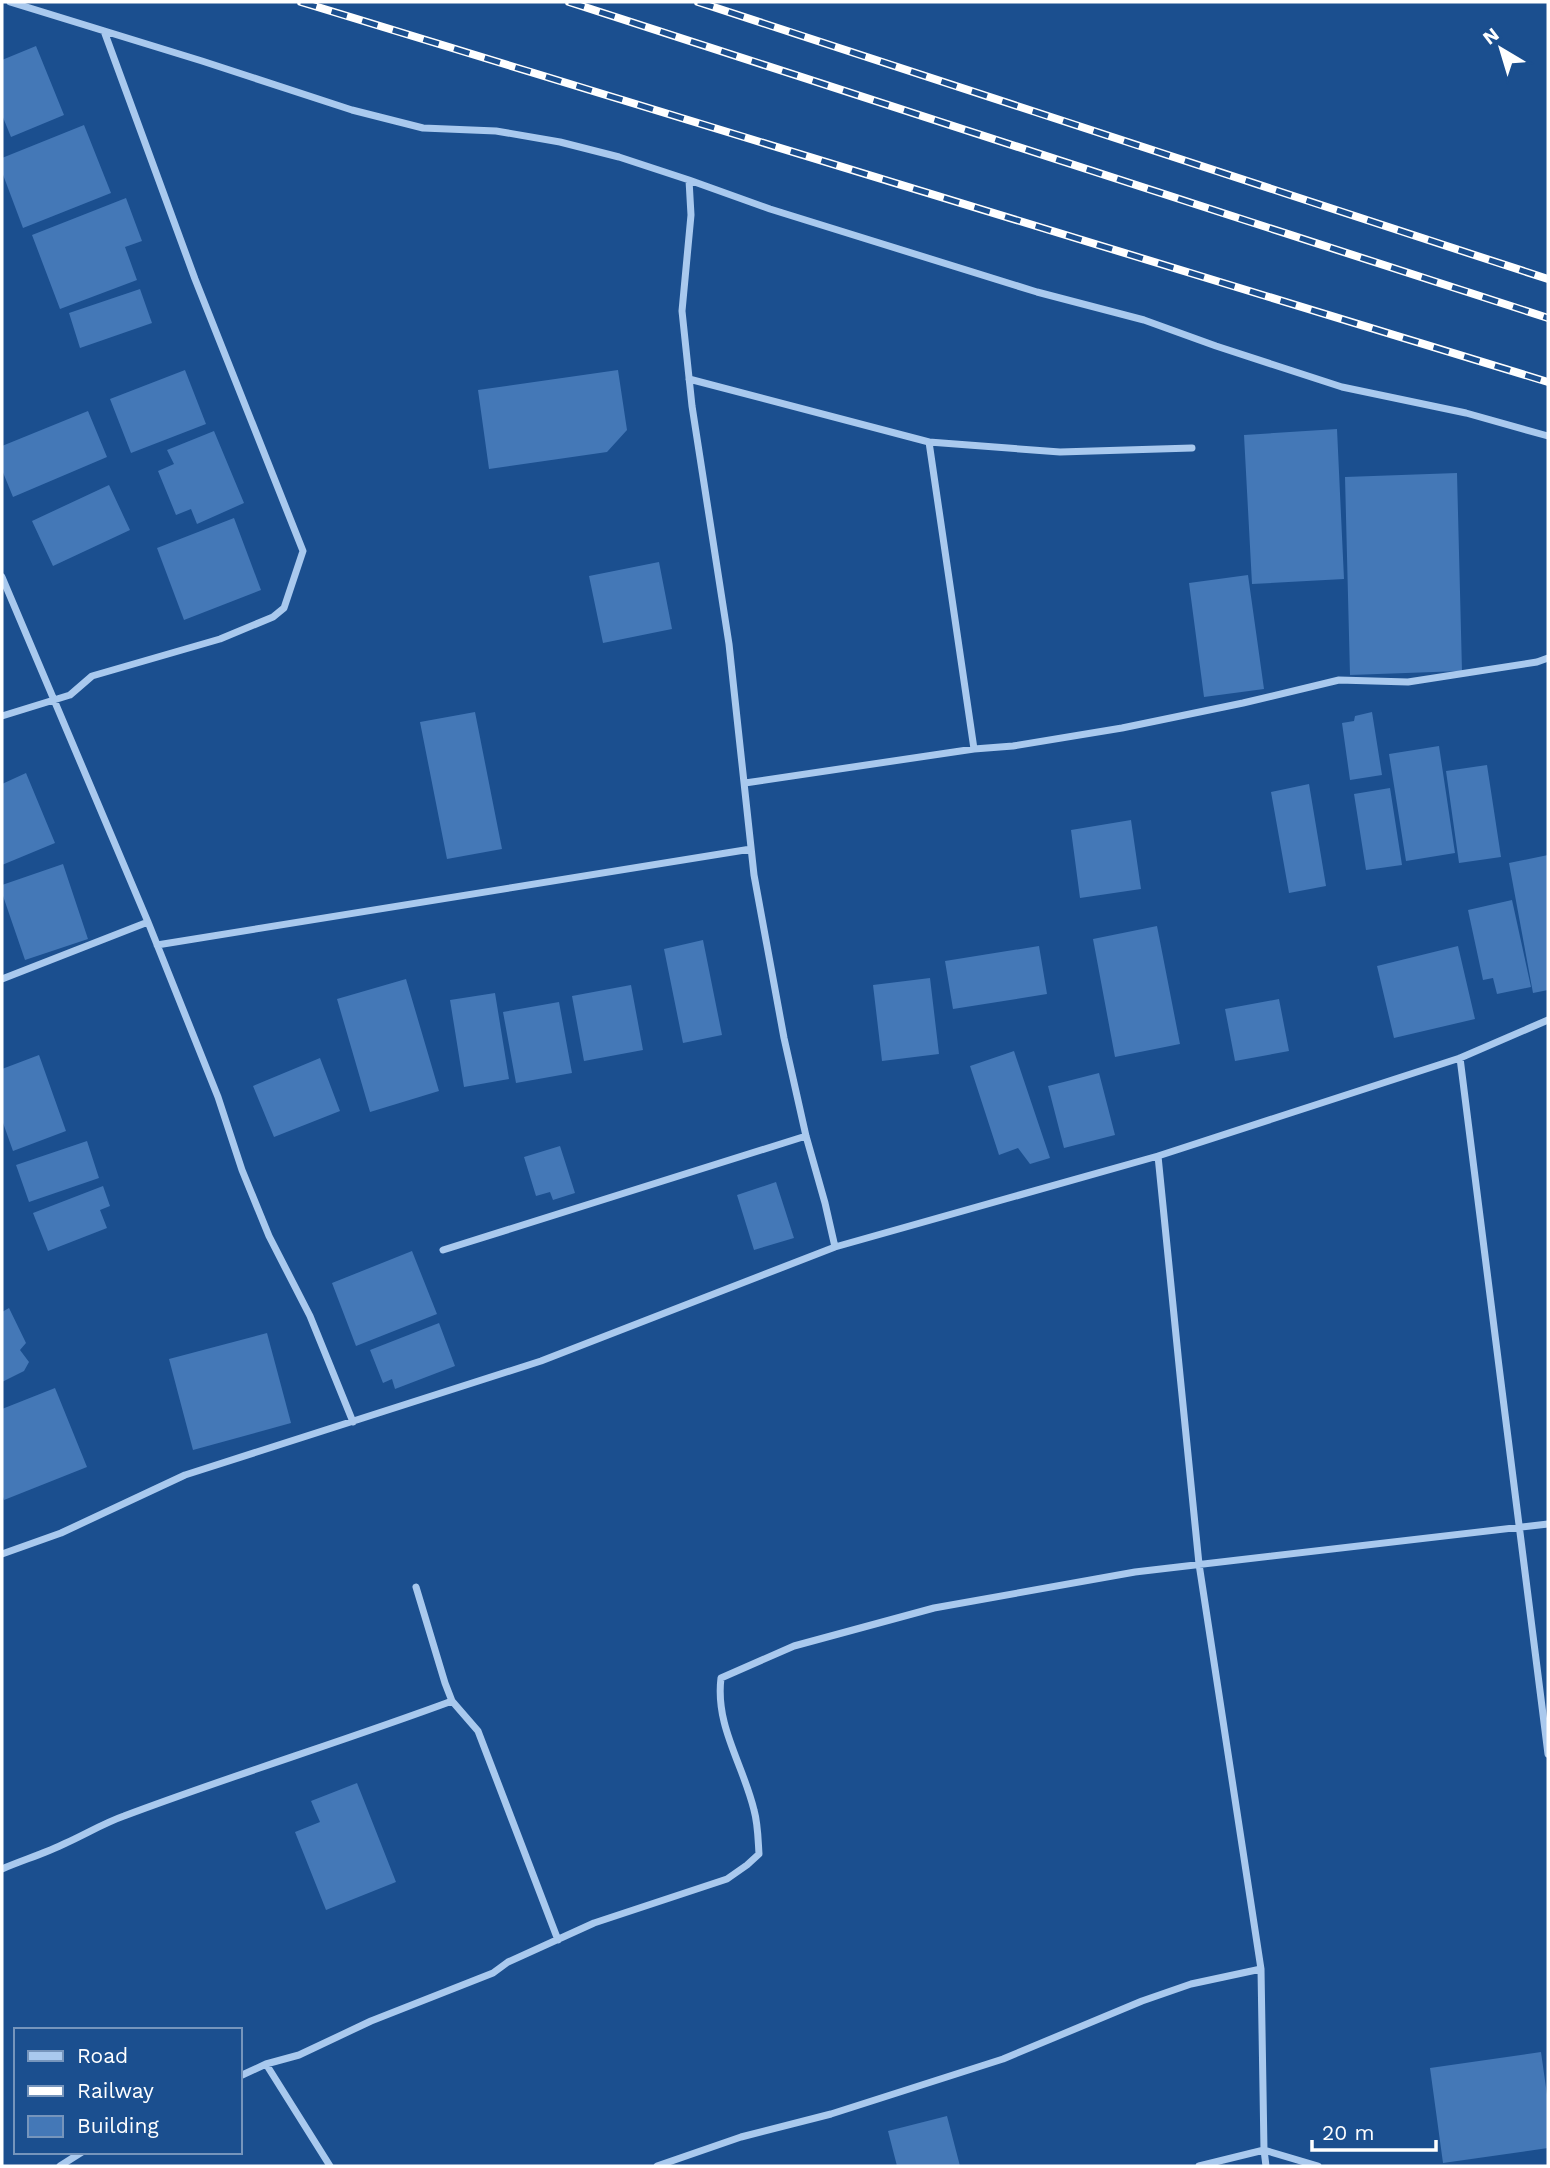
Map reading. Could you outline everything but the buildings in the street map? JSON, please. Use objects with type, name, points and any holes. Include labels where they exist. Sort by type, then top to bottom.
[{"type":"street","points":[[10,2],[352,110],[423,128],[496,131],[560,142],[632,161],[781,213],[1025,288],[1144,320],[1342,387],[1466,413],[1548,436]]},
{"type":"street","points":[[2,716],[69,695],[92,676],[220,639],[273,617],[284,608],[303,551],[195,279],[104,31]]},
{"type":"street","points":[[689,180],[691,215],[682,311],[711,536],[729,644],[751,849],[765,944],[806,1136],[835,1247]]},
{"type":"street","points":[[689,379],[929,442],[1060,452],[1192,448]]},
{"type":"street","points":[[929,442],[974,749]]},
{"type":"street","points":[[2,577],[148,922],[218,1097],[242,1170],[269,1236],[310,1316],[353,1422]]},
{"type":"street","points":[[745,783],[974,749],[1013,746],[1158,721],[1339,680],[1408,682],[1548,658]]},
{"type":"street","points":[[157,945],[751,849]]},
{"type":"street","points":[[2,979],[148,922]]},
{"type":"street","points":[[2,1554],[61,1533],[185,1475],[541,1362],[835,1247],[1158,1156],[1460,1058],[1548,1020]]},
{"type":"street","points":[[1460,1058],[1548,1754]]},
{"type":"street","points":[[443,1250],[806,1136]]},
{"type":"street","points":[[1158,1156],[1199,1564],[1261,1969],[1266,2166]]},
{"type":"street","points":[[242,2075],[266,2064],[299,2055],[371,2021],[493,1973],[508,1962],[594,1923],[727,1880],[759,1854],[755,1810],[722,1718],[719,1697],[721,1678],[794,1646],[934,1608],[1135,1572],[1548,1524]]},
{"type":"street","points":[[416,1587],[452,1701],[478,1731],[558,1940]]},
{"type":"street","points":[[2,1869],[125,1815],[452,1701]]},
{"type":"street","points":[[657,2166],[741,2137],[831,2114],[1003,2059],[1142,2001],[1191,1984],[1261,1969]]},
{"type":"street","points":[[266,2064],[330,2166]]},
{"type":"street","points":[[1199,2166],[1264,2150],[1318,2166]]},
{"type":"street","points":[[60,2166],[79,2154]]},
{"type":"railway","points":[[301,2],[1548,382]]},
{"type":"railway","points":[[569,2],[1548,318]]},
{"type":"railway","points":[[698,2],[1548,279]]}]
